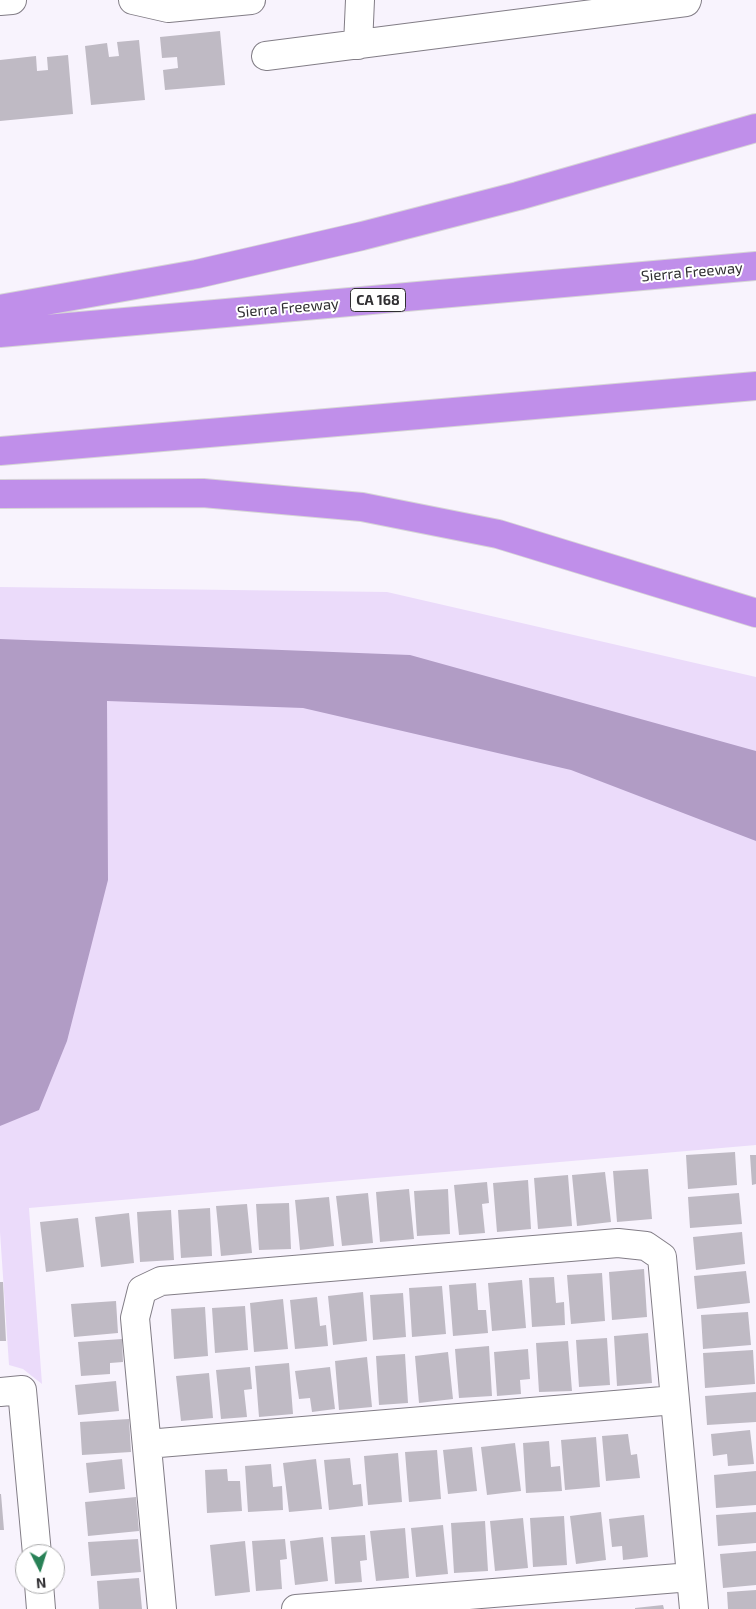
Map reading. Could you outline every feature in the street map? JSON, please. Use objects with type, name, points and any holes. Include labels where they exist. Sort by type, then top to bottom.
[{"type":"highway","points":[[0,309],[197,274],[362,236],[518,196],[756,128]]},
{"type":"highway","name":"Sierra Freeway","points":[[0,333],[756,266]]},
{"type":"highway","points":[[0,451],[756,386]]},
{"type":"highway","points":[[0,494],[203,493],[362,507],[498,534],[756,612]]},
{"type":"street","points":[[0,1],[12,0]]},
{"type":"street","points":[[133,0],[168,8],[252,0]]},
{"type":"street","points":[[358,45],[360,0]]},
{"type":"street","points":[[266,56],[686,2],[687,0]]},
{"type":"street","points":[[162,1609],[135,1318],[142,1290],[161,1281],[608,1243],[646,1246],[662,1256],[694,1609]]},
{"type":"street","points":[[11,1391],[35,1544]]},
{"type":"street","points":[[147,1444],[675,1400]]},
{"type":"street","points":[[296,1609],[691,1576]]},
{"type":"street","points":[[40,1594],[42,1609]]},
{"type":"shaded area","points":[[0,587],[387,592],[756,677],[756,1145],[29,1208],[42,1384],[23,1369],[9,1365],[0,1232]]},
{"type":"shaded area","points":[[0,639],[410,655],[756,751],[756,841],[571,770],[303,708],[107,701],[108,880],[67,1041],[39,1110],[0,1126]]},
{"type":"building","points":[[220,31],[225,85],[165,90],[163,70],[178,68],[177,57],[162,58],[160,37]]},
{"type":"building","points":[[139,40],[145,100],[91,105],[85,46],[107,43],[109,57],[119,56],[117,42]]},
{"type":"building","points":[[68,55],[73,114],[0,121],[0,60],[36,56],[37,71],[48,70],[47,57]]},
{"type":"building","points":[[735,1152],[737,1185],[688,1189],[686,1155]]},
{"type":"building","points":[[750,1155],[756,1155],[756,1184],[752,1185]]},
{"type":"building","points":[[648,1169],[652,1219],[617,1222],[613,1171]]},
{"type":"building","points":[[605,1172],[611,1222],[577,1226],[572,1175]]},
{"type":"building","points":[[568,1175],[572,1226],[538,1229],[534,1178]]},
{"type":"building","points":[[528,1180],[531,1229],[497,1232],[493,1183]]},
{"type":"building","points":[[487,1182],[489,1203],[482,1204],[485,1233],[459,1235],[454,1185]]},
{"type":"building","points":[[409,1189],[414,1239],[380,1242],[376,1192]]},
{"type":"building","points":[[448,1189],[450,1234],[417,1236],[414,1191]]},
{"type":"building","points":[[368,1193],[373,1243],[342,1246],[336,1196]]},
{"type":"building","points":[[739,1193],[742,1224],[690,1228],[688,1197]]},
{"type":"building","points":[[329,1197],[334,1246],[300,1250],[295,1200]]},
{"type":"building","points":[[289,1203],[291,1249],[259,1250],[256,1204]]},
{"type":"building","points":[[247,1204],[252,1253],[221,1256],[216,1206]]},
{"type":"building","points":[[210,1208],[212,1256],[181,1258],[178,1210]]},
{"type":"building","points":[[171,1210],[174,1260],[140,1262],[137,1212]]},
{"type":"building","points":[[129,1213],[134,1263],[101,1267],[95,1217]]},
{"type":"building","points":[[78,1218],[84,1267],[46,1272],[40,1222]]},
{"type":"building","points":[[742,1232],[745,1264],[696,1270],[693,1237]]},
{"type":"building","points":[[644,1269],[647,1317],[612,1320],[609,1272]]},
{"type":"building","points":[[746,1271],[750,1303],[697,1309],[694,1276]]},
{"type":"building","points":[[602,1273],[605,1321],[571,1324],[567,1275]]},
{"type":"building","points":[[554,1277],[556,1303],[564,1302],[565,1325],[532,1327],[529,1278]]},
{"type":"building","points":[[522,1280],[526,1328],[492,1331],[488,1283]]},
{"type":"building","points":[[0,1282],[3,1282],[6,1341],[0,1341]]},
{"type":"building","points":[[476,1283],[478,1310],[486,1310],[488,1333],[453,1336],[449,1285]]},
{"type":"building","points":[[442,1286],[446,1334],[412,1337],[409,1288]]},
{"type":"building","points":[[363,1292],[367,1341],[333,1345],[328,1296]]},
{"type":"building","points":[[403,1293],[406,1337],[373,1340],[370,1295]]},
{"type":"building","points":[[317,1297],[320,1326],[326,1325],[328,1346],[295,1349],[290,1300]]},
{"type":"building","points":[[283,1299],[288,1349],[254,1352],[250,1303]]},
{"type":"building","points":[[116,1301],[118,1333],[74,1337],[71,1304]]},
{"type":"building","points":[[245,1306],[248,1350],[215,1353],[212,1308]]},
{"type":"building","points":[[205,1307],[208,1356],[174,1359],[171,1309]]},
{"type":"building","points":[[748,1312],[751,1345],[703,1349],[701,1315]]},
{"type":"building","points":[[648,1333],[652,1383],[617,1386],[614,1336]]},
{"type":"building","points":[[607,1338],[610,1385],[579,1387],[576,1340]]},
{"type":"building","points":[[122,1339],[123,1362],[110,1363],[110,1374],[81,1376],[78,1342]]},
{"type":"building","points":[[568,1341],[572,1391],[539,1392],[536,1343]]},
{"type":"building","points":[[489,1346],[492,1396],[459,1398],[455,1349]]},
{"type":"building","points":[[528,1349],[530,1379],[520,1380],[521,1394],[497,1396],[494,1352]]},
{"type":"building","points":[[753,1350],[755,1384],[705,1388],[703,1353]]},
{"type":"building","points":[[448,1352],[453,1399],[419,1403],[415,1356]]},
{"type":"building","points":[[405,1354],[408,1403],[379,1405],[376,1356]]},
{"type":"building","points":[[367,1357],[372,1407],[339,1410],[335,1361]]},
{"type":"building","points":[[289,1363],[293,1414],[259,1417],[255,1366]]},
{"type":"building","points":[[250,1367],[252,1389],[244,1390],[247,1417],[221,1419],[216,1370]]},
{"type":"building","points":[[330,1367],[335,1409],[312,1412],[310,1398],[299,1399],[295,1371]]},
{"type":"building","points":[[209,1373],[213,1418],[181,1421],[176,1376]]},
{"type":"building","points":[[116,1381],[119,1411],[78,1415],[75,1385]]},
{"type":"building","points":[[756,1392],[756,1422],[707,1425],[705,1396]]},
{"type":"building","points":[[129,1419],[131,1452],[82,1455],[80,1422]]},
{"type":"building","points":[[750,1430],[754,1464],[728,1466],[727,1454],[713,1456],[711,1434]]},
{"type":"building","points":[[628,1434],[631,1455],[637,1454],[640,1478],[606,1481],[602,1436]]},
{"type":"building","points":[[596,1437],[600,1487],[565,1490],[561,1440]]},
{"type":"building","points":[[549,1441],[551,1467],[560,1466],[562,1491],[526,1493],[523,1443]]},
{"type":"building","points":[[515,1443],[521,1491],[487,1495],[481,1447]]},
{"type":"building","points":[[472,1447],[477,1491],[448,1494],[443,1450]]},
{"type":"building","points":[[437,1450],[441,1499],[409,1502],[405,1452]]},
{"type":"building","points":[[398,1453],[402,1502],[368,1505],[364,1456]]},
{"type":"building","points":[[350,1458],[353,1485],[361,1484],[363,1506],[329,1510],[324,1460]]},
{"type":"building","points":[[122,1459],[125,1489],[89,1493],[86,1463]]},
{"type":"building","points":[[316,1459],[322,1509],[289,1512],[283,1463]]},
{"type":"building","points":[[271,1464],[273,1487],[282,1486],[283,1510],[248,1512],[245,1466]]},
{"type":"building","points":[[227,1469],[228,1481],[240,1481],[242,1511],[207,1513],[205,1470]]},
{"type":"building","points":[[756,1471],[756,1505],[716,1508],[714,1475]]},
{"type":"building","points":[[1,1494],[4,1530],[0,1530]]},
{"type":"building","points":[[136,1497],[139,1531],[88,1536],[85,1502]]},
{"type":"building","points":[[601,1512],[606,1560],[576,1564],[570,1516]]},
{"type":"building","points":[[756,1512],[756,1543],[718,1546],[716,1515]]},
{"type":"building","points":[[644,1515],[648,1557],[623,1560],[622,1546],[612,1547],[609,1519]]},
{"type":"building","points":[[564,1516],[567,1565],[533,1567],[530,1518]]},
{"type":"building","points":[[523,1518],[528,1568],[495,1571],[490,1521]]},
{"type":"building","points":[[485,1521],[488,1571],[454,1573],[451,1523]]},
{"type":"building","points":[[443,1525],[448,1574],[416,1577],[411,1528]]},
{"type":"building","points":[[405,1528],[409,1578],[376,1581],[370,1531]]},
{"type":"building","points":[[365,1535],[367,1560],[360,1561],[362,1582],[335,1584],[331,1537]]},
{"type":"building","points":[[323,1537],[328,1581],[295,1585],[290,1541]]},
{"type":"building","points":[[138,1539],[141,1572],[91,1576],[88,1542]]},
{"type":"building","points":[[285,1539],[287,1559],[280,1560],[282,1589],[256,1591],[252,1541]]},
{"type":"building","points":[[245,1541],[250,1592],[215,1596],[210,1545]]},
{"type":"building","points":[[756,1551],[756,1585],[723,1588],[720,1554]]},
{"type":"building","points":[[139,1578],[142,1609],[99,1609],[97,1581]]},
{"type":"building","points":[[756,1590],[756,1609],[728,1609],[727,1592]]},
{"type":"building","points":[[663,1605],[664,1609],[635,1609],[635,1608]]}]
